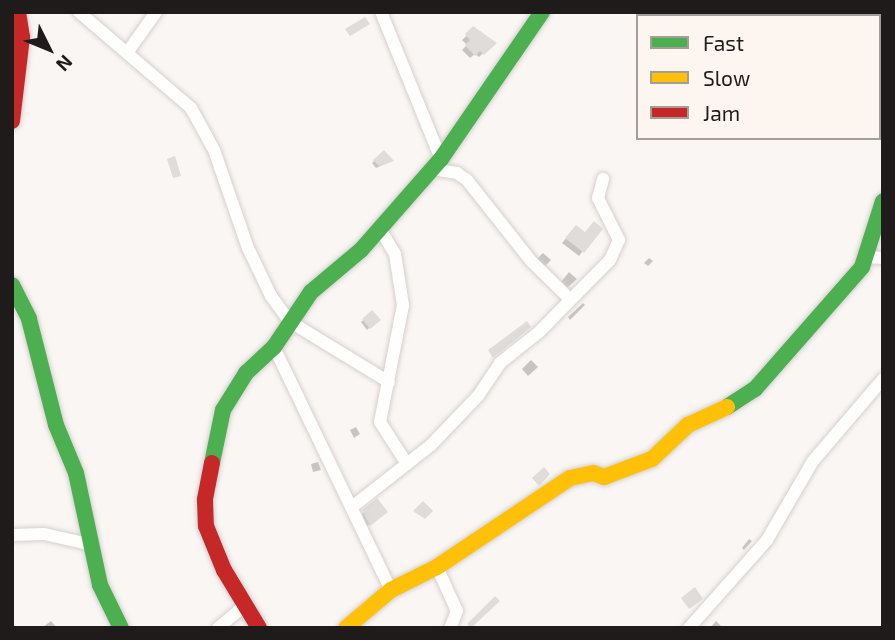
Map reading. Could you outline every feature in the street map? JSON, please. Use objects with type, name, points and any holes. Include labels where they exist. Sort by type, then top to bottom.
[{"type":"street","points":[[12,121],[22,37],[18,12]]},
{"type":"street","points":[[79,12],[191,108],[201,124],[248,248],[271,296],[289,321],[389,382]]},
{"type":"street","points":[[127,53],[156,12]]},
{"type":"street","points":[[381,12],[436,164],[467,180],[531,261],[570,299]]},
{"type":"street","points":[[259,628],[211,544],[205,500],[223,411],[246,373],[274,347],[310,292],[380,229],[436,164],[542,12]]},
{"type":"street","points":[[352,508],[407,464],[478,396],[500,363],[539,332],[617,249],[616,228],[598,198],[603,179]]},
{"type":"street","points":[[346,628],[391,590],[437,567],[570,478],[593,473],[604,477],[652,459],[688,425],[711,418],[755,389],[852,281],[866,257],[883,201]]},
{"type":"street","points":[[380,229],[395,254],[402,280],[402,305],[380,422],[407,464]]},
{"type":"street","points":[[866,257],[883,258]]},
{"type":"street","points":[[12,285],[29,319],[56,425],[76,473],[89,544],[100,585],[121,628]]},
{"type":"street","points":[[274,347],[391,590]]},
{"type":"street","points":[[689,628],[767,540],[813,461],[883,379]]},
{"type":"street","points":[[12,535],[44,534],[89,544]]},
{"type":"street","points":[[437,567],[457,611],[450,628]]},
{"type":"street","points":[[218,628],[245,605]]},
{"type":"building","points":[[365,17],[370,24],[350,36],[345,29]]},
{"type":"building","points":[[473,26],[497,43],[484,55],[480,51],[475,56],[465,45],[470,40],[465,34]]},
{"type":"building","points":[[384,150],[394,161],[379,166],[373,160]]},
{"type":"building","points":[[175,156],[181,176],[173,178],[167,159]]},
{"type":"building","points":[[594,221],[603,229],[584,253],[565,238],[576,225],[585,232]]},
{"type":"building","points":[[372,310],[381,320],[370,329],[362,319]]},
{"type":"building","points":[[527,321],[531,327],[493,358],[488,350]]},
{"type":"building","points":[[544,467],[550,474],[539,486],[532,478]]},
{"type":"building","points":[[377,498],[388,512],[370,526],[362,510]]},
{"type":"building","points":[[423,501],[433,511],[425,519],[413,511]]},
{"type":"building","points":[[695,587],[703,599],[689,609],[681,598]]},
{"type":"building","points":[[495,596],[500,601],[471,628],[467,624]]},
{"type":"traffic: fast","points":[[212,463],[223,410],[246,373],[274,347],[311,292],[361,250],[441,159],[542,12]]},
{"type":"traffic: fast","points":[[727,407],[755,389],[862,267],[883,201]]},
{"type":"traffic: fast","points":[[12,285],[29,319],[56,425],[76,473],[100,585],[121,628]]},
{"type":"traffic: slow","points":[[346,628],[391,590],[437,567],[570,478],[593,473],[604,477],[652,459],[688,425],[727,407]]},
{"type":"traffic: jam","points":[[12,121],[22,37],[18,12]]},
{"type":"traffic: jam","points":[[212,463],[205,500],[206,526],[224,570],[259,628]]}]
